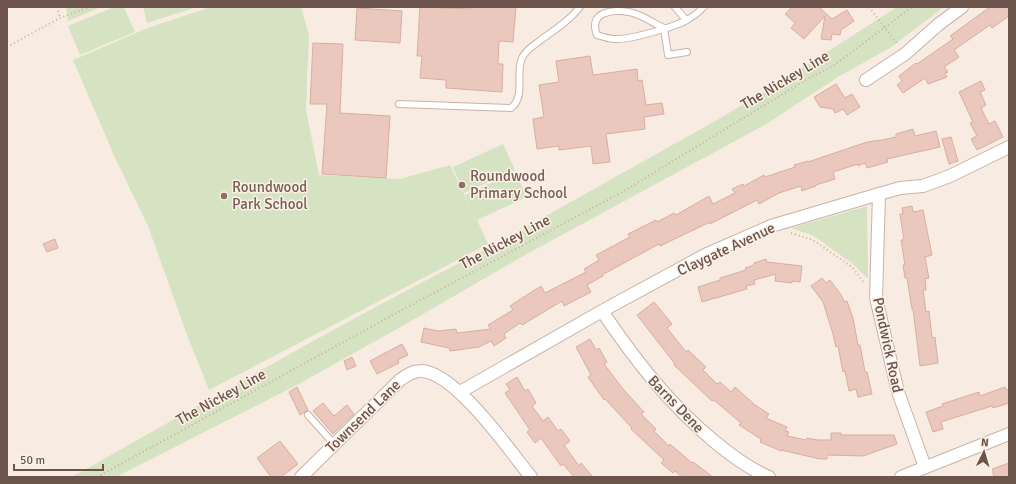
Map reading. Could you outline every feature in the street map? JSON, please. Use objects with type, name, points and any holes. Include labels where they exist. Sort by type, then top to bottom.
[{"type":"street","points":[[866,80],[905,54],[939,24],[962,7]]},
{"type":"street","name":"Claygate Avenue","points":[[460,392],[602,311],[705,255],[771,226],[900,188],[923,186],[1009,147]]},
{"type":"street","name":"Pondwick Road","points":[[878,194],[876,298],[898,392],[925,467]]},
{"type":"street","name":"Barns Dene","points":[[602,311],[651,379],[674,404],[701,430],[724,449],[749,467],[769,477]]},
{"type":"street","name":"Townsend Lane","points":[[301,477],[400,380],[415,372],[428,372],[435,374],[460,392],[482,416],[532,477]]},
{"type":"street","points":[[901,477],[1009,434]]},
{"type":"lane","points":[[399,104],[511,108],[516,104],[519,97],[519,65],[525,52],[566,22],[580,7]]},
{"type":"lane","points":[[675,7],[686,20]]},
{"type":"lane","points":[[664,28],[630,12],[616,11],[605,12],[598,17],[595,30],[597,35],[616,40],[638,36],[664,28],[686,20],[704,7]]},
{"type":"lane","points":[[664,28],[668,55],[687,52]]},
{"type":"lane","points":[[308,415],[334,444]]},
{"type":"path","points":[[57,7],[60,18]]},
{"type":"path","points":[[7,47],[60,18],[89,7]]},
{"type":"path","points":[[869,7],[905,54]]},
{"type":"path","name":"The Nickey Line","points":[[97,477],[391,316],[624,191],[809,78],[833,66],[912,7]]},
{"type":"path","points":[[771,226],[813,240],[852,268],[876,298]]},
{"type":"green space","points":[[66,7],[101,7],[68,21]]},
{"type":"green space","points":[[114,7],[124,7],[135,32],[80,55],[68,26]]},
{"type":"green space","points":[[143,7],[197,7],[147,23]]},
{"type":"green space","points":[[211,7],[301,7],[309,35],[306,110],[319,175],[400,179],[450,165],[473,213],[465,195],[515,172],[527,197],[477,220],[488,244],[209,390],[187,335],[148,226],[116,160],[73,60],[150,27]]},
{"type":"green space","points":[[897,7],[944,7],[890,48],[838,77],[768,123],[527,254],[297,385],[116,477],[72,477],[354,319],[526,229],[526,227],[717,120],[783,80]]},
{"type":"green space","points":[[503,144],[515,170],[464,193],[453,167]]},
{"type":"green space","points":[[867,206],[868,279],[853,264],[814,236],[791,228]]},
{"type":"building","points":[[420,7],[471,9],[471,7],[516,7],[513,42],[499,41],[498,64],[503,64],[502,92],[446,88],[446,80],[420,78],[422,56],[417,56]]},
{"type":"building","points":[[792,7],[819,7],[832,19],[847,10],[854,21],[841,30],[840,35],[832,34],[831,40],[821,39],[825,16],[804,39],[791,28],[795,23],[785,14]]},
{"type":"building","points":[[990,7],[1009,7],[1009,16],[992,28],[990,25],[954,50],[959,57],[944,67],[948,72],[945,73],[947,77],[928,84],[925,78],[903,93],[897,85],[902,81],[899,76],[953,39],[950,36]]},
{"type":"building","points":[[357,8],[402,11],[400,43],[355,40]]},
{"type":"building","points":[[313,43],[343,44],[340,113],[390,116],[386,178],[322,174],[327,104],[310,104]]},
{"type":"building","points":[[590,56],[593,75],[637,69],[638,81],[642,80],[646,105],[662,103],[664,114],[644,117],[645,129],[606,134],[610,162],[593,164],[591,146],[559,150],[559,146],[537,149],[533,119],[544,117],[539,85],[559,82],[556,61]]},
{"type":"building","points":[[981,81],[985,90],[980,92],[986,105],[981,108],[989,124],[995,121],[1003,137],[977,150],[971,139],[977,136],[970,123],[973,122],[959,92]]},
{"type":"building","points":[[836,84],[845,98],[852,94],[860,107],[847,115],[843,109],[835,113],[833,109],[820,107],[814,97]]},
{"type":"building","points":[[913,129],[915,136],[936,131],[940,147],[887,159],[888,162],[867,168],[865,163],[858,166],[858,164],[833,172],[835,179],[802,191],[801,186],[779,193],[759,204],[757,200],[710,224],[710,222],[660,246],[659,244],[602,275],[603,276],[587,285],[591,292],[564,306],[562,301],[522,325],[520,323],[504,334],[506,338],[494,346],[491,341],[479,347],[450,351],[449,348],[421,342],[424,328],[438,331],[456,329],[457,333],[491,329],[488,325],[513,310],[510,306],[541,286],[545,293],[586,272],[584,269],[599,260],[596,255],[630,237],[628,234],[656,220],[657,222],[674,213],[676,215],[709,196],[713,204],[735,193],[732,189],[743,184],[744,186],[764,175],[765,177],[795,167],[794,165],[808,162],[867,142],[882,141],[896,137],[896,134]]},
{"type":"building","points":[[951,137],[958,161],[949,164],[942,139]]},
{"type":"building","points":[[912,206],[913,212],[923,210],[932,255],[925,257],[929,278],[925,279],[926,290],[923,290],[926,312],[929,311],[932,338],[935,337],[938,363],[920,366],[913,309],[903,265],[905,265],[901,240],[904,240],[900,214],[903,214],[902,208]]},
{"type":"building","points":[[55,239],[58,248],[47,252],[43,244]]},
{"type":"building","points":[[766,259],[767,262],[802,266],[800,282],[792,281],[792,283],[775,281],[776,274],[754,280],[755,284],[746,286],[747,289],[702,302],[698,287],[746,270],[745,268],[754,265],[754,263]]},
{"type":"building","points":[[822,278],[826,283],[830,280],[842,296],[844,302],[847,301],[853,318],[858,345],[860,345],[865,372],[867,372],[872,394],[858,397],[856,389],[849,391],[845,371],[843,372],[838,346],[836,347],[823,302],[811,286]]},
{"type":"building","points":[[654,302],[672,324],[667,328],[686,352],[688,350],[706,367],[703,370],[717,384],[720,382],[731,392],[735,387],[755,405],[769,414],[766,418],[787,427],[785,431],[789,432],[787,436],[806,440],[807,438],[831,440],[831,433],[841,433],[841,435],[894,435],[897,444],[863,456],[827,455],[827,459],[820,459],[781,451],[760,442],[761,439],[739,425],[741,423],[714,400],[712,401],[674,365],[675,364],[637,315]]},
{"type":"building","points":[[590,339],[596,350],[599,348],[607,362],[604,364],[623,389],[644,412],[641,414],[656,429],[654,431],[669,446],[670,444],[692,463],[693,462],[713,477],[682,477],[675,471],[673,473],[661,463],[664,460],[631,429],[632,428],[605,399],[604,400],[588,377],[591,375],[576,347]]},
{"type":"building","points":[[402,344],[408,355],[398,360],[399,363],[377,374],[370,361]]},
{"type":"building","points":[[352,357],[356,366],[347,370],[344,361]]},
{"type":"building","points":[[517,377],[525,391],[528,389],[536,403],[532,406],[543,421],[548,417],[558,431],[561,429],[570,441],[564,445],[579,466],[581,463],[593,477],[574,477],[563,464],[561,466],[541,438],[535,443],[527,432],[530,430],[505,393],[510,390],[506,384]]},
{"type":"building","points":[[297,387],[308,410],[300,415],[289,392]]},
{"type":"building","points":[[1005,387],[1006,390],[1009,389],[1009,403],[993,408],[992,406],[941,422],[943,429],[933,432],[926,412],[943,406],[942,404],[979,392],[980,396]]},
{"type":"building","points":[[323,403],[334,416],[347,405],[354,414],[333,434],[313,411]]},
{"type":"building","points":[[280,441],[298,464],[281,477],[271,477],[257,458]]},
{"type":"building","points":[[1009,463],[1009,477],[994,477],[992,469]]},
{"type":"place","name":"Roundwood Primary School","points":[[462,185]]},
{"type":"place","name":"Roundwood Park School","points":[[224,196]]}]
